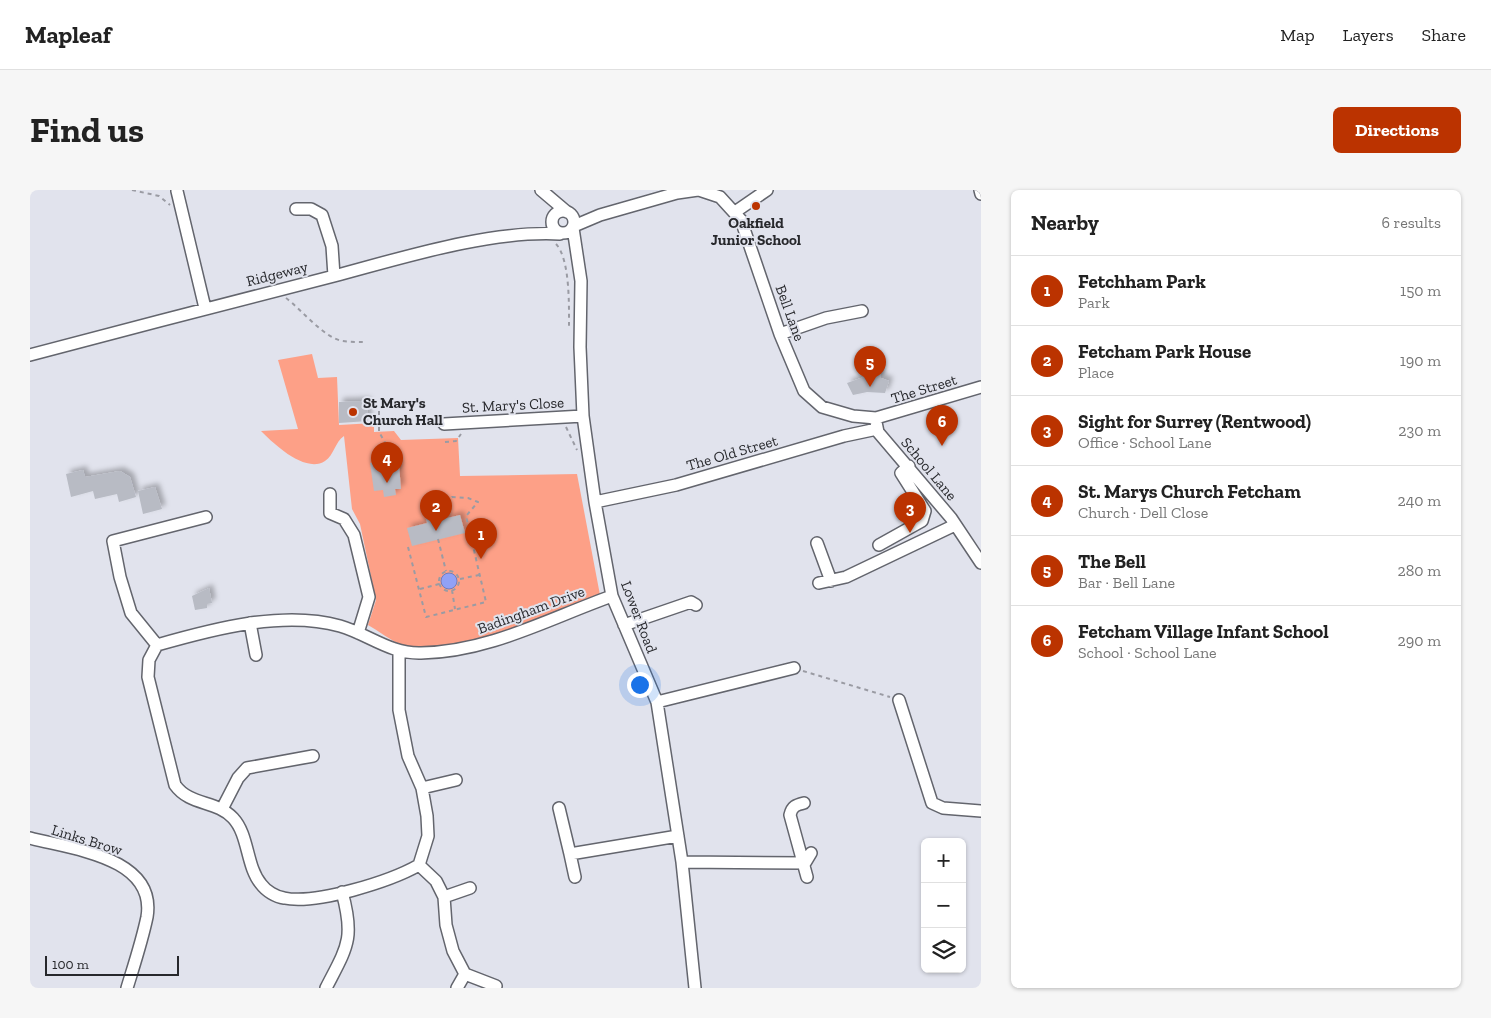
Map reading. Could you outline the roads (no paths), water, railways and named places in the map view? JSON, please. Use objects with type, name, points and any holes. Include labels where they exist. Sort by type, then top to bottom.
[{"type":"street","points":[[175,190],[205,308]]},
{"type":"street","points":[[541,190],[569,213]]},
{"type":"street","points":[[541,190],[549,206],[554,230],[577,253]]},
{"type":"street","name":"Bell Lane","points":[[573,227],[590,218],[677,192],[699,190],[714,192],[735,212],[745,230],[780,334],[804,391],[822,407],[876,423]]},
{"type":"street","points":[[735,212],[767,190]]},
{"type":"street","points":[[296,209],[311,209],[322,215],[332,246],[334,276]]},
{"type":"street","points":[[534,234],[560,211],[569,213]]},
{"type":"street","name":"Bell Lane","points":[[569,213],[590,218]]},
{"type":"street","name":"Lower Road","points":[[569,213],[574,220],[573,227],[582,300],[580,347],[583,416],[595,502],[612,596],[657,702],[682,862],[695,988]]},
{"type":"street","points":[[558,236],[568,233],[573,227]]},
{"type":"street","name":"Ridgeway","points":[[30,355],[274,290],[462,243],[534,234],[558,236]]},
{"type":"street","points":[[780,334],[826,318],[862,311]]},
{"type":"street","name":"The Street","points":[[876,423],[981,387]]},
{"type":"street","name":"St. Mary's Close","points":[[444,424],[583,416]]},
{"type":"street","name":"The Old Street","points":[[595,502],[676,485],[844,436],[876,423]]},
{"type":"street","name":"School Lane","points":[[876,423],[955,525],[981,563]]},
{"type":"street","points":[[878,545],[922,521],[924,517],[924,511],[901,473],[909,466]]},
{"type":"street","points":[[330,494],[330,513],[344,519],[354,535],[369,597],[358,632]]},
{"type":"street","points":[[206,517],[113,541],[120,577],[131,613],[157,645],[149,660],[148,677],[175,785],[182,794],[222,809],[234,818],[260,884],[273,894],[284,898],[314,899],[405,874],[419,865],[428,836],[422,788],[408,756],[399,710],[399,652]]},
{"type":"street","points":[[817,543],[825,582],[846,577],[955,525]]},
{"type":"street","name":"Badingham Drive","points":[[157,645],[265,620],[320,623],[338,626],[358,632],[399,652],[422,653],[482,645],[612,596]]},
{"type":"street","points":[[624,626],[671,607],[691,602],[696,605]]},
{"type":"street","points":[[250,623],[256,655]]},
{"type":"street","points":[[657,702],[794,668]]},
{"type":"street","points":[[899,700],[932,803],[943,808],[981,811]]},
{"type":"street","points":[[222,809],[238,778],[247,768],[313,756]]},
{"type":"street","points":[[422,788],[456,780]]},
{"type":"street","points":[[804,802],[791,808],[790,814],[808,858],[807,877]]},
{"type":"street","points":[[559,808],[575,877]]},
{"type":"street","points":[[570,854],[678,836]]},
{"type":"street","name":"Links Brow","points":[[30,838],[105,858],[124,866],[138,878],[145,893],[147,916],[127,988]]},
{"type":"street","points":[[682,862],[808,858]]},
{"type":"street","points":[[419,865],[436,881],[444,896],[446,924],[453,951],[465,974],[496,986]]},
{"type":"street","points":[[444,896],[470,888]]},
{"type":"street","points":[[326,988],[343,955],[350,934],[350,925],[342,892]]},
{"type":"street","points":[[457,988],[465,974]]},
{"type":"water","points":[[449,573],[457,581],[449,589],[441,581]]},
{"type":"place","name":"Oakfield Junior School","points":[[756,206]]},
{"type":"place","name":"The Bell","points":[[870,387]]},
{"type":"place","name":"St Mary's Church Hall","points":[[353,412]]},
{"type":"place","name":"Fetcham Village Infant School","points":[[942,446]]},
{"type":"place","name":"St. Marys Church Fetcham","points":[[387,483]]},
{"type":"place","name":"Fetcham Park House","points":[[436,531]]},
{"type":"place","name":"Sight for Surrey (Rentwood)","points":[[910,533]]},
{"type":"place","name":"Fetchham Park","points":[[481,559]]}]
